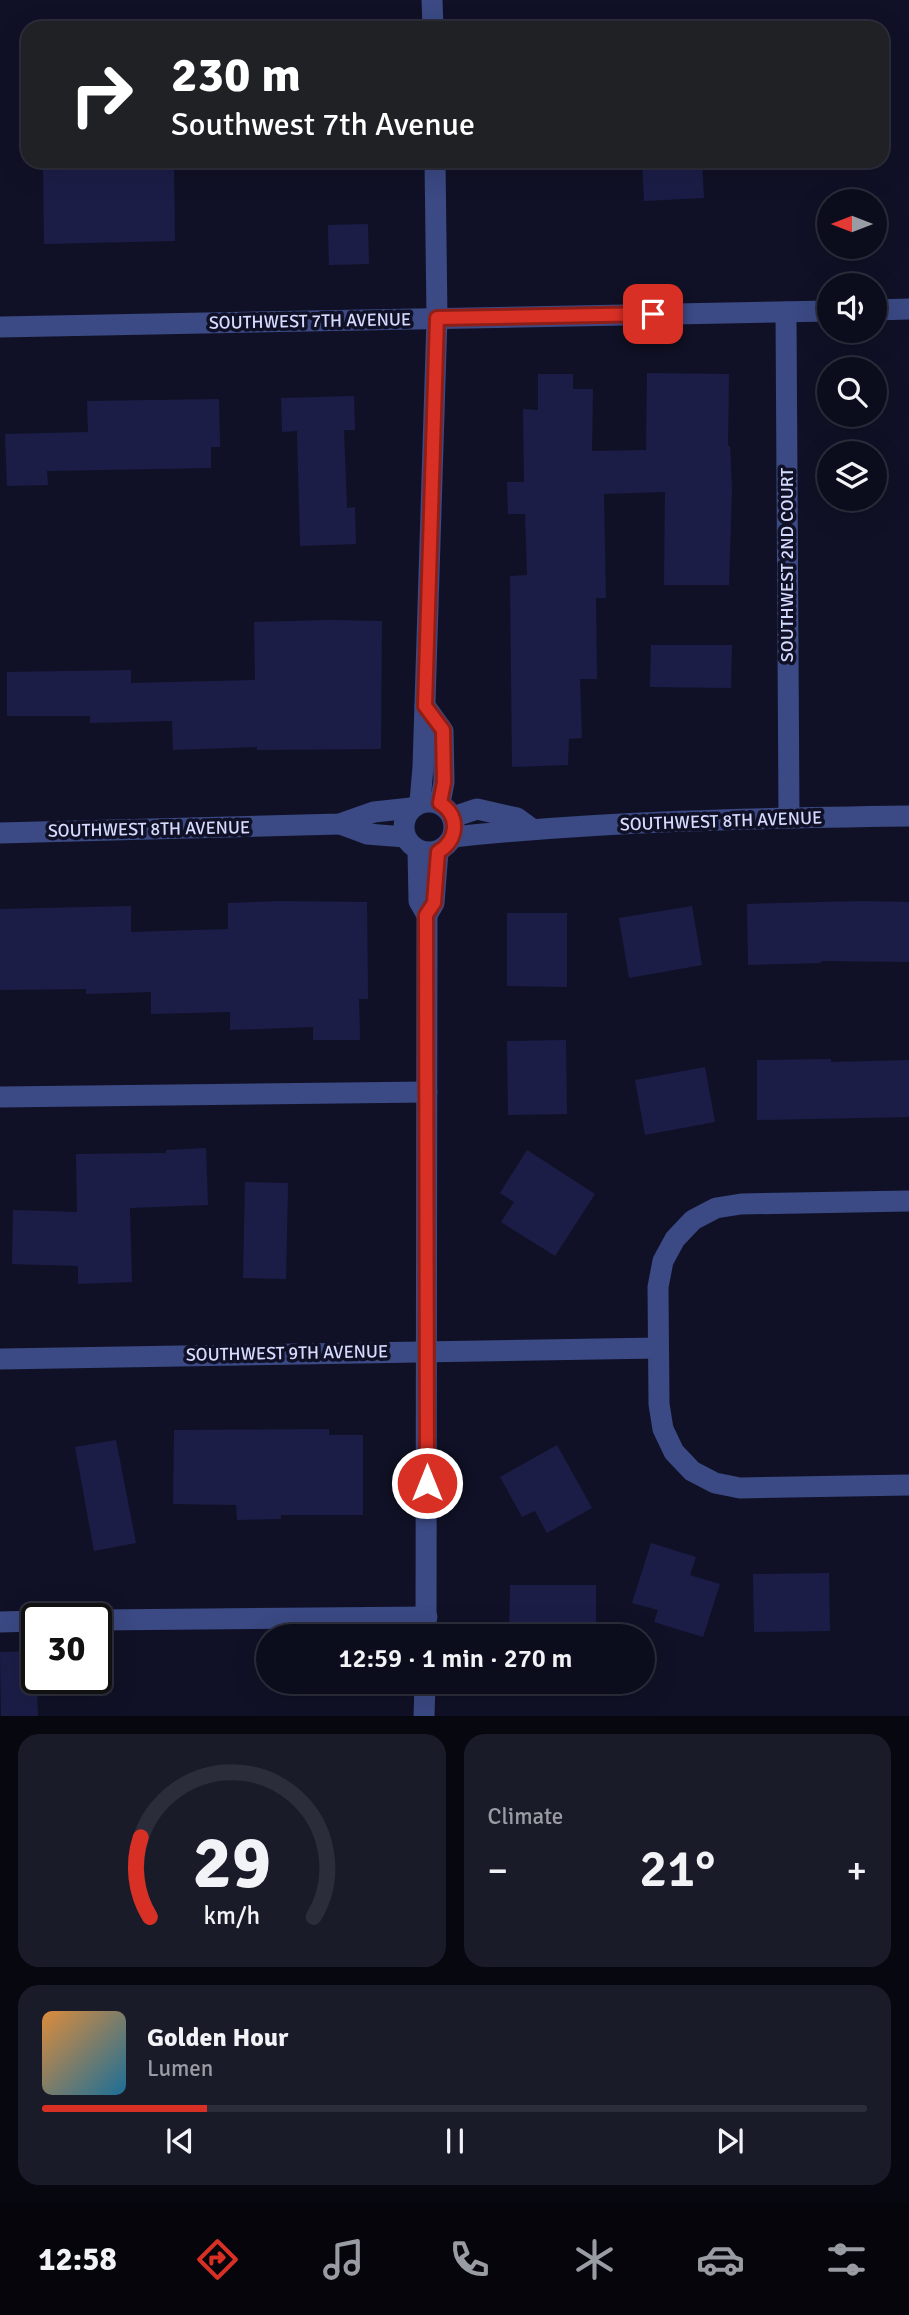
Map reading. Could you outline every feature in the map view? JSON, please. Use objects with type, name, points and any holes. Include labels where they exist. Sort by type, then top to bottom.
[{"type":"street","points":[[432,0],[433,21]]},
{"type":"street","points":[[426,1624],[426,915],[434,903],[430,826],[444,782],[443,730],[425,706],[437,318],[435,168]]},
{"type":"street","points":[[887,310],[909,309]]},
{"type":"street","name":"SOUTHWEST 7TH AVENUE","points":[[0,327],[817,311]]},
{"type":"street","name":"SOUTHWEST 2ND COURT","points":[[786,312],[789,818]]},
{"type":"street","name":"SOUTHWEST 8TH AVENUE","points":[[340,824],[367,834],[430,826],[477,809],[517,818],[533,829],[789,818],[909,816]]},
{"type":"street","name":"SOUTHWEST 8TH AVENUE","points":[[0,833],[340,824],[374,812],[430,826]]},
{"type":"street","points":[[0,1097],[426,1092]]},
{"type":"street","points":[[909,1201],[741,1204],[716,1208],[693,1220],[675,1239],[663,1261],[658,1287],[659,1404],[663,1429],[674,1452],[692,1471],[715,1483],[740,1488],[909,1485]]},
{"type":"street","name":"SOUTHWEST 9TH AVENUE","points":[[0,1359],[658,1348]]},
{"type":"street","points":[[112,1619],[332,1624]]},
{"type":"street","points":[[0,1622],[21,1621]]},
{"type":"street","points":[[424,1716],[425,1694]]},
{"type":"building","points":[[43,168],[174,168],[175,241],[44,244]]},
{"type":"building","points":[[642,168],[702,168],[704,198],[644,201]]},
{"type":"building","points":[[368,224],[369,264],[329,265],[328,225]]},
{"type":"building","points":[[647,373],[729,374],[728,446],[732,490],[729,585],[664,585],[665,492],[604,494],[606,598],[596,598],[597,679],[580,679],[582,738],[569,739],[568,765],[512,767],[510,576],[527,575],[525,514],[508,514],[507,482],[524,482],[523,409],[538,410],[538,374],[573,374],[573,389],[593,389],[592,451],[646,450]]},
{"type":"building","points":[[354,396],[355,430],[344,430],[347,508],[355,507],[356,544],[300,546],[297,431],[282,432],[281,398]]},
{"type":"building","points":[[219,399],[220,447],[211,447],[211,468],[47,471],[48,485],[7,486],[5,434],[88,432],[87,401]]},
{"type":"building","points":[[382,621],[381,749],[257,750],[257,747],[173,750],[172,721],[90,723],[90,716],[7,716],[7,672],[131,670],[131,683],[255,680],[254,622]]},
{"type":"building","points":[[651,645],[732,645],[731,688],[650,687]]},
{"type":"building","points":[[367,902],[368,999],[359,999],[360,1040],[313,1040],[313,1027],[230,1030],[230,1012],[151,1014],[151,992],[86,994],[86,989],[0,990],[0,909],[131,906],[131,932],[228,929],[228,903]]},
{"type":"building","points":[[909,902],[909,962],[821,961],[748,965],[747,904]]},
{"type":"building","points":[[692,906],[702,965],[629,978],[619,918]]},
{"type":"building","points":[[507,913],[567,913],[567,987],[507,986]]},
{"type":"building","points":[[566,1040],[567,1114],[508,1115],[507,1041]]},
{"type":"building","points":[[831,1059],[831,1062],[909,1060],[909,1117],[757,1120],[757,1060]]},
{"type":"building","points":[[705,1067],[715,1122],[645,1135],[635,1080]]},
{"type":"building","points":[[206,1148],[208,1205],[130,1208],[132,1282],[78,1284],[78,1266],[12,1264],[13,1210],[77,1212],[76,1154],[166,1153],[166,1150]]},
{"type":"building","points":[[527,1150],[595,1194],[555,1256],[501,1222],[514,1202],[500,1193]]},
{"type":"building","points":[[245,1182],[288,1183],[286,1279],[243,1278]]},
{"type":"building","points":[[329,1429],[329,1435],[363,1435],[363,1515],[281,1515],[281,1519],[237,1520],[236,1505],[173,1504],[174,1430]]},
{"type":"building","points":[[116,1440],[136,1543],[94,1551],[75,1447]]},
{"type":"building","points":[[557,1445],[592,1508],[547,1533],[535,1511],[522,1517],[500,1477]]},
{"type":"building","points":[[651,1543],[696,1557],[690,1575],[720,1584],[703,1637],[654,1622],[658,1610],[632,1603]]},
{"type":"building","points":[[829,1573],[830,1631],[754,1632],[753,1574]]},
{"type":"building","points":[[510,1585],[596,1585],[596,1624],[509,1624]]},
{"type":"building","points":[[21,1651],[21,1694],[37,1694],[38,1716],[1,1716],[0,1652]]},
{"type":"route","points":[[427,1483],[426,915],[434,903],[438,852],[453,838],[453,817],[440,803],[444,782],[443,730],[425,706],[437,318],[653,314]]}]
